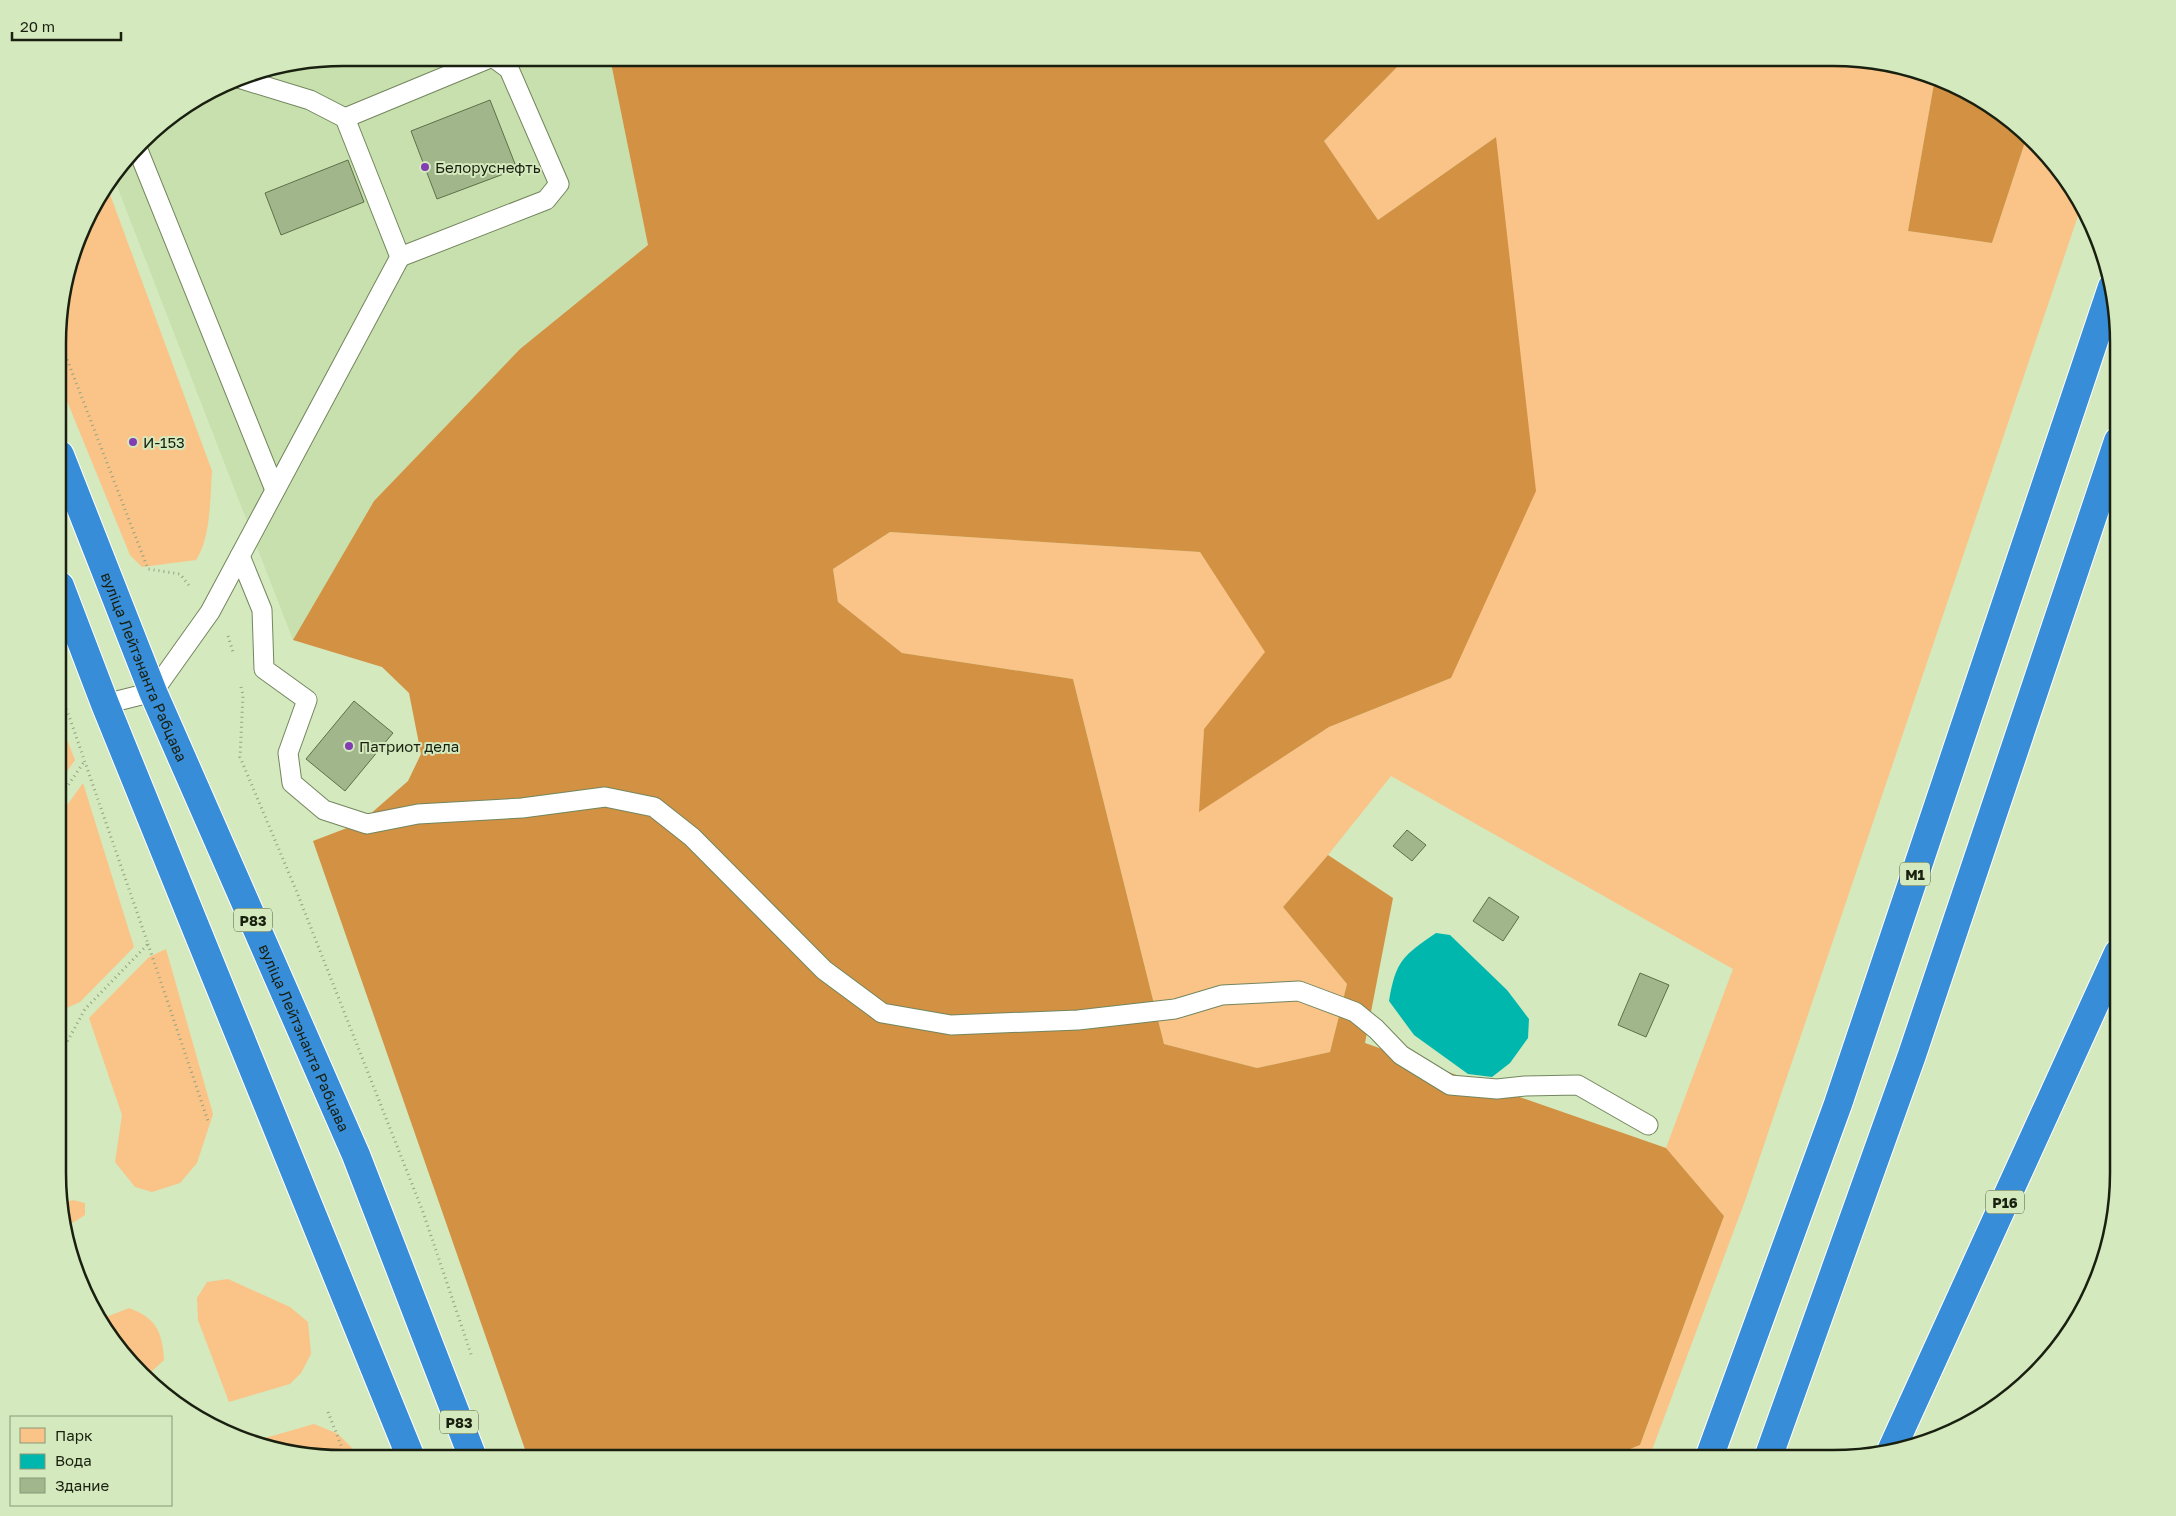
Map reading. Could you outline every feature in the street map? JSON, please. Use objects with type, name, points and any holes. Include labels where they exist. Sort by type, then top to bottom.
[{"type":"highway","name":"М1","points":[[1712,1450],[1838,1104],[2106,304]]},
{"type":"highway","points":[[1771,1450],[1912,1055],[2110,465]]},
{"type":"highway","name":"вуліца Лейтэнанта Рабцава","points":[[66,470],[153,692],[356,1156],[470,1450]]},
{"type":"highway","points":[[66,601],[408,1450]]},
{"type":"highway","name":"Р16","points":[[1895,1442],[2110,971]]},
{"type":"lane","points":[[345,118],[472,66]]},
{"type":"lane","points":[[106,704],[153,692],[210,612],[400,257],[546,200],[560,184],[509,69],[504,66]]},
{"type":"lane","points":[[251,82],[310,100],[345,118],[400,257]]},
{"type":"lane","points":[[140,155],[275,490]]},
{"type":"lane","points":[[240,556],[262,610],[264,669],[307,700],[288,753],[292,783],[324,810],[367,824],[418,814],[522,808],[604,797],[654,807],[692,837],[824,970],[882,1013],[951,1025],[1078,1020],[1175,1009],[1222,995],[1299,991],[1355,1012],[1376,1029],[1401,1055],[1450,1085],[1497,1089],[1525,1086],[1578,1085],[1648,1125]]},
{"type":"path","points":[[66,357],[148,569],[180,574],[230,638],[234,657]]},
{"type":"path","points":[[241,685],[243,695],[240,757],[299,899],[423,1212],[474,1364]]},
{"type":"path","points":[[66,708],[208,1121]]},
{"type":"path","points":[[66,788],[84,762]]},
{"type":"path","points":[[66,1044],[86,1009],[148,944]]},
{"type":"path","points":[[328,1412],[343,1450]]},
{"type":"shaded area","points":[[343,66],[612,66],[648,245],[520,349],[374,501],[293,640],[116,184],[147,147],[189,113],[237,87],[271,76],[307,69]]},
{"type":"shaded area","points":[[612,66],[1398,66],[1324,141],[1378,220],[1496,137],[1536,491],[1451,678],[1329,727],[1199,812],[1204,729],[1265,652],[1200,552],[890,532],[833,569],[838,602],[902,653],[1073,679],[1164,1044],[1257,1068],[1330,1052],[1347,984],[1283,907],[1328,855],[1393,898],[1365,1043],[1666,1148],[1724,1216],[1640,1445],[1627,1450],[525,1450],[313,841],[360,823],[408,781],[421,754],[409,693],[382,667],[293,640],[374,501],[520,349],[648,245]]},
{"type":"shaded area","points":[[1934,85],[1987,113],[2025,143],[1992,243],[1908,231]]},
{"type":"green space","points":[[1398,66],[1851,67],[1887,72],[1934,85],[1908,231],[1992,243],[2025,143],[2053,175],[2078,215],[1746,1198],[1652,1450],[1627,1450],[1640,1445],[1724,1216],[1666,1148],[1733,969],[1391,776],[1328,855],[1283,907],[1347,984],[1330,1052],[1257,1068],[1164,1044],[1073,679],[902,653],[838,602],[833,569],[890,532],[1200,552],[1266,652],[1204,729],[1200,811],[1329,727],[1451,678],[1496,137],[1378,220],[1324,141]]},
{"type":"green space","points":[[110,194],[212,471],[207,529],[205,540],[196,560],[142,567],[130,555],[66,399],[66,343],[72,289],[87,237]]},
{"type":"green space","points":[[66,737],[75,760],[66,773]]},
{"type":"green space","points":[[83,783],[134,947],[80,1002],[66,1008],[66,807]]},
{"type":"green space","points":[[166,949],[213,1114],[197,1163],[180,1183],[152,1192],[135,1187],[115,1162],[122,1115],[89,1018],[149,957]]},
{"type":"green space","points":[[73,1200],[85,1203],[85,1215],[71,1224],[69,1209],[68,1201]]},
{"type":"green space","points":[[228,1279],[290,1307],[308,1322],[311,1354],[301,1373],[290,1384],[229,1402],[198,1320],[197,1298],[207,1282]]},
{"type":"green space","points":[[129,1308],[146,1316],[159,1333],[164,1360],[150,1372],[123,1341],[107,1317]]},
{"type":"green space","points":[[314,1424],[338,1434],[354,1450],[307,1447],[265,1438]]},
{"type":"water","points":[[1436,933],[1450,935],[1507,990],[1529,1019],[1528,1038],[1510,1063],[1492,1077],[1468,1074],[1414,1035],[1389,1001],[1395,976],[1403,960]]},
{"type":"building","points":[[490,100],[517,169],[437,199],[411,131]]},
{"type":"building","points":[[348,160],[364,202],[281,235],[265,193]]},
{"type":"building","name":"Патриот дела","points":[[354,701],[393,733],[345,791],[306,759]]},
{"type":"building","points":[[1407,830],[1426,845],[1412,861],[1393,846]]},
{"type":"building","points":[[1489,897],[1519,917],[1503,941],[1473,921]]},
{"type":"building","points":[[1640,973],[1669,985],[1646,1037],[1618,1025]]},
{"type":"place","name":"Белоруснефть","points":[[425,167]]},
{"type":"place","name":"И-153","points":[[133,442]]},
{"type":"place","name":"Патриот дела","points":[[349,746]]}]
